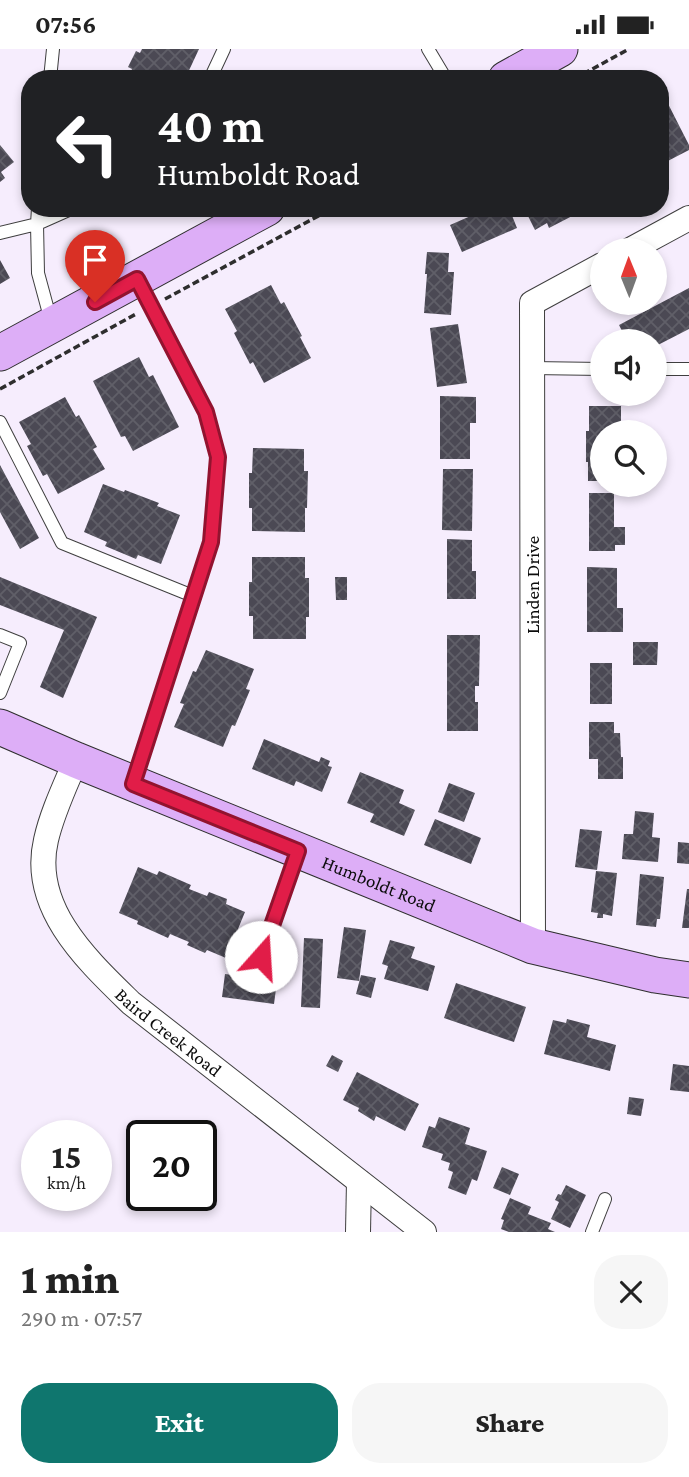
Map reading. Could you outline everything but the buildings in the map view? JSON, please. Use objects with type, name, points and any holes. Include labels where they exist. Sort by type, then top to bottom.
[{"type":"street","points":[[522,70],[560,49]]},
{"type":"street","points":[[0,353],[251,217]]},
{"type":"street","points":[[652,238],[689,218]]},
{"type":"street","name":"Linden Drive","points":[[533,947],[532,303],[590,272]]},
{"type":"street","name":"Humboldt Road","points":[[0,727],[533,947],[655,975],[689,980]]},
{"type":"street","name":"Baird Creek Road","points":[[76,760],[52,818],[45,843],[44,867],[47,890],[55,913],[69,936],[100,973],[131,1003],[424,1232]]},
{"type":"street","points":[[358,1232],[359,1182]]},
{"type":"lane","points":[[51,70],[52,49]]},
{"type":"lane","points":[[214,70],[224,49]]},
{"type":"lane","points":[[428,49],[441,70]]},
{"type":"lane","points":[[37,217],[38,273],[52,325]]},
{"type":"lane","points":[[0,233],[37,224],[53,217]]},
{"type":"lane","points":[[133,784],[211,542],[218,457],[206,412],[137,279]]},
{"type":"lane","points":[[532,368],[590,369]]},
{"type":"lane","points":[[667,369],[689,369]]},
{"type":"lane","points":[[0,422],[62,543],[193,596]]},
{"type":"lane","points":[[0,635],[20,643],[0,693]]},
{"type":"lane","points":[[261,957],[298,851]]},
{"type":"lane","points":[[592,1232],[605,1199]]},
{"type":"path","points":[[590,70],[629,49]]},
{"type":"route","points":[[95,302],[137,279],[206,412],[218,457],[211,542],[133,784],[298,851],[261,957]]}]
